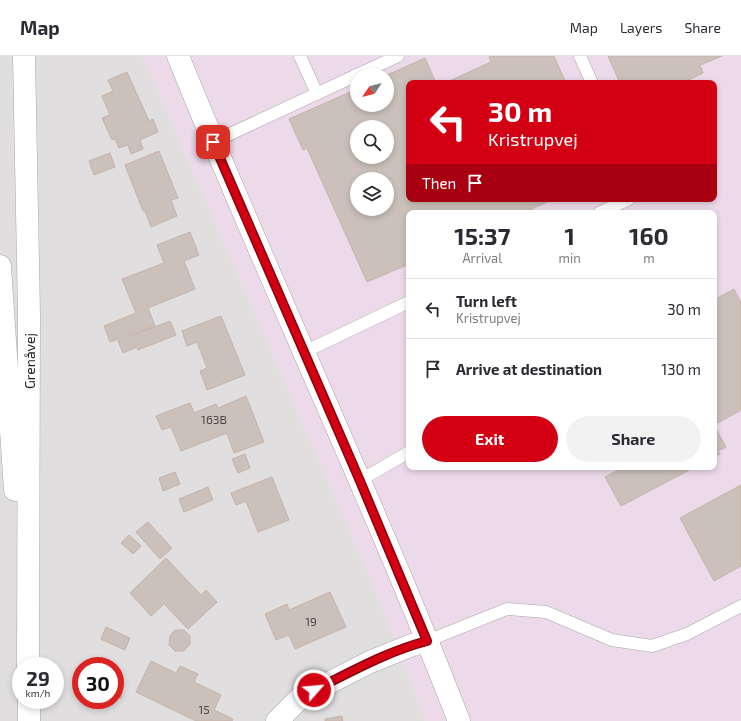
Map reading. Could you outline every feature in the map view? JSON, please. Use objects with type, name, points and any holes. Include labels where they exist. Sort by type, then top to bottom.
[{"type":"street","name":"Grenåvej","points":[[24,56],[29,314],[28,657]]},
{"type":"street","points":[[178,56],[213,142],[360,481],[459,721]]},
{"type":"street","name":"Grenåvej","points":[[0,266],[27,657]]},
{"type":"street","points":[[277,721],[301,697],[370,662],[412,645],[427,641]]},
{"type":"street","points":[[29,709],[29,721]]},
{"type":"lane","points":[[300,56],[317,94]]},
{"type":"lane","points":[[367,68],[379,60],[398,56]]},
{"type":"lane","points":[[580,56],[591,80]]},
{"type":"lane","points":[[213,142],[350,78]]},
{"type":"lane","points":[[605,210],[623,202]]},
{"type":"lane","points":[[304,352],[406,303]]},
{"type":"lane","points":[[360,481],[406,454]]},
{"type":"lane","points":[[427,641],[507,610],[546,612],[612,640],[652,646],[687,634],[741,606]]},
{"type":"shaded area","points":[[0,56],[143,56],[376,591],[426,721],[0,721]]},
{"type":"shaded area","points":[[143,56],[741,56],[741,721],[426,721],[376,591]]},
{"type":"building","points":[[489,56],[554,56],[565,80],[452,80],[491,62]]},
{"type":"building","points":[[608,56],[722,56],[700,65],[703,73],[688,80],[619,80]]},
{"type":"building","points":[[425,58],[435,80],[406,80],[406,202],[547,202],[530,210],[406,210],[406,265],[367,282],[307,148],[303,150],[289,119],[350,92],[350,112],[394,112],[394,72]]},
{"type":"building","points":[[127,72],[149,121],[153,119],[158,132],[140,140],[143,149],[131,154],[128,145],[119,148],[115,139],[112,140],[102,118],[110,115],[102,96],[113,91],[108,80]]},
{"type":"building","points":[[159,151],[178,198],[171,200],[177,216],[151,227],[125,165]]},
{"type":"building","points":[[110,153],[115,167],[94,175],[89,161]]},
{"type":"building","points":[[190,232],[199,255],[184,261],[195,289],[148,308],[155,326],[110,342],[104,326],[136,313],[122,279],[164,263],[157,245]]},
{"type":"building","points":[[734,289],[741,303],[741,410],[717,423],[717,298]]},
{"type":"building","points":[[221,316],[245,375],[207,390],[200,371],[207,368],[197,342],[187,346],[182,331]]},
{"type":"building","points":[[170,321],[176,335],[138,350],[137,347],[123,353],[118,341]]},
{"type":"building","points":[[246,396],[264,442],[234,453],[227,433],[181,451],[171,427],[162,430],[156,416],[190,403],[194,413],[216,404],[218,408]]},
{"type":"building","points":[[717,430],[726,447],[718,451],[720,454],[717,456]]},
{"type":"building","points":[[245,454],[250,468],[238,473],[232,459]]},
{"type":"building","points":[[618,470],[689,470],[621,506],[605,477]]},
{"type":"building","points":[[175,472],[180,484],[163,491],[159,478]]},
{"type":"building","points":[[272,477],[289,520],[258,532],[246,501],[236,505],[231,493]]},
{"type":"building","points":[[741,485],[741,566],[714,581],[680,518]]},
{"type":"building","points":[[208,487],[213,500],[184,512],[179,499]]},
{"type":"building","points":[[148,522],[172,548],[160,559],[136,532]]},
{"type":"building","points":[[129,535],[141,546],[133,554],[121,543]]},
{"type":"building","points":[[166,558],[201,595],[206,590],[217,602],[188,629],[164,604],[151,616],[130,593]]},
{"type":"building","points":[[330,592],[346,627],[295,649],[289,635],[276,640],[265,614],[287,604],[289,610]]},
{"type":"building","points":[[106,627],[130,638],[125,650],[101,639]]},
{"type":"building","points":[[175,630],[184,630],[190,636],[190,644],[184,651],[175,651],[169,645],[170,636]]},
{"type":"building","points":[[151,661],[176,673],[180,666],[198,674],[194,682],[221,695],[214,710],[233,719],[232,721],[196,721],[136,692]]},
{"type":"building","points":[[342,716],[343,721],[325,721],[325,719]]},
{"type":"route","points":[[213,142],[360,481],[427,641],[412,645],[370,662],[314,690]]}]
